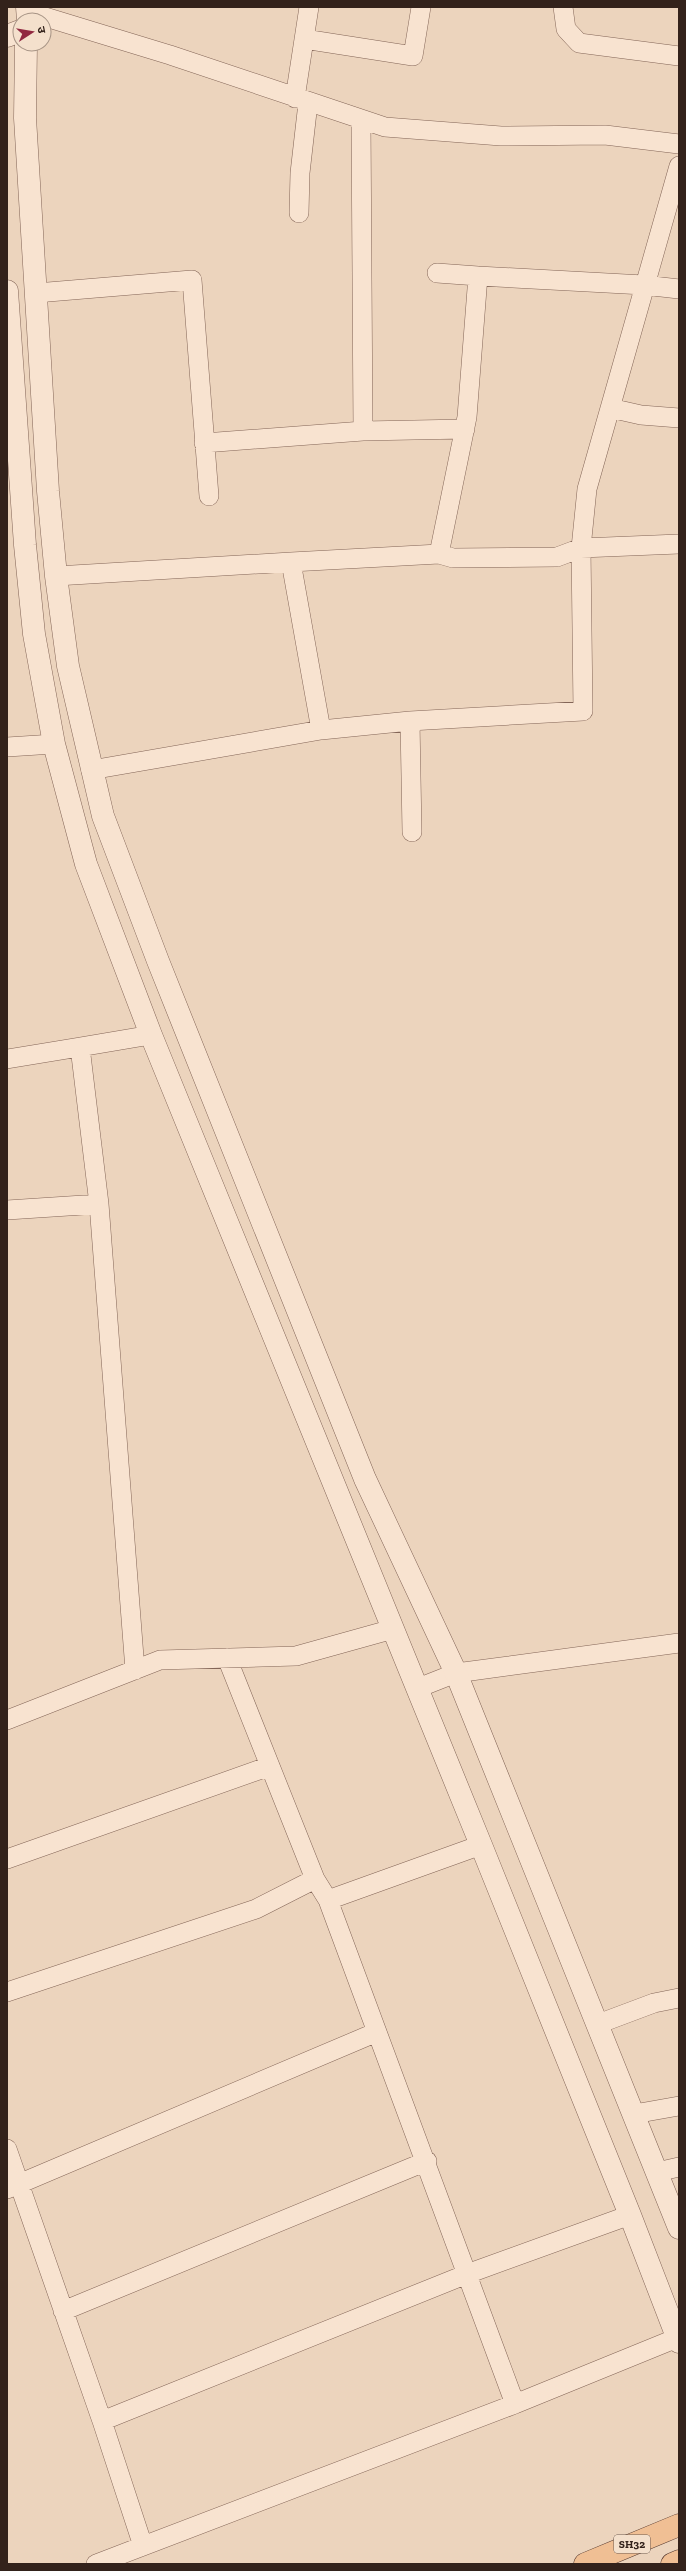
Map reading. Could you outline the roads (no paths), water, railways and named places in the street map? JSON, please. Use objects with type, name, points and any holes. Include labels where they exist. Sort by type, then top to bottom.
[{"type":"main road","name":"SH32","points":[[585,2564],[679,2524]]},
{"type":"main road","points":[[672,2564],[679,2561]]},
{"type":"street","points":[[298,213],[304,39],[309,7]]},
{"type":"street","points":[[304,39],[413,56],[421,7]]},
{"type":"street","points":[[563,7],[566,29],[580,43],[679,56]]},
{"type":"street","points":[[52,23],[170,55],[361,121],[404,130],[501,136],[605,135],[679,144]]},
{"type":"street","points":[[26,52],[25,118],[48,491],[56,576],[68,666],[91,770],[103,816],[158,961],[365,1479],[456,1673],[679,2228]]},
{"type":"street","points":[[361,121],[363,431]]},
{"type":"street","points":[[91,770],[321,730],[410,722],[583,711],[581,548],[587,489],[679,166]]},
{"type":"street","points":[[437,273],[644,285],[679,289]]},
{"type":"street","points":[[439,554],[465,429],[478,276]]},
{"type":"street","points":[[36,293],[192,280],[209,496]]},
{"type":"street","points":[[7,291],[25,545],[34,634],[54,744],[86,864],[151,1035],[394,1628],[630,2214],[678,2340],[96,2564]]},
{"type":"street","points":[[610,408],[640,416],[679,418]]},
{"type":"street","points":[[204,443],[363,431],[465,429]]},
{"type":"street","points":[[56,576],[439,554],[454,558],[557,557],[581,548],[679,544]]},
{"type":"street","points":[[291,562],[321,730]]},
{"type":"street","points":[[410,722],[412,832]]},
{"type":"street","points":[[7,748],[54,744]]},
{"type":"street","points":[[7,1060],[151,1035]]},
{"type":"street","points":[[80,1047],[99,1204],[135,1670]]},
{"type":"street","points":[[7,1210],[99,1204]]},
{"type":"street","points":[[7,1720],[160,1660],[296,1656],[394,1628]]},
{"type":"street","points":[[418,1688],[456,1673],[679,1643]]},
{"type":"street","points":[[227,1658],[315,1879],[328,1900],[427,2161],[515,2404]]},
{"type":"street","points":[[7,1859],[270,1766]]},
{"type":"street","points":[[328,1900],[481,1845]]},
{"type":"street","points":[[7,1992],[256,1909],[315,1879]]},
{"type":"street","points":[[598,2024],[654,2003],[679,1998]]},
{"type":"street","points":[[12,2186],[377,2032]]},
{"type":"street","points":[[634,2114],[679,2106]]},
{"type":"street","points":[[8,2152],[12,2186],[63,2311],[102,2421],[143,2546]]},
{"type":"street","points":[[63,2311],[427,2161]]},
{"type":"street","points":[[657,2172],[679,2167]]},
{"type":"street","points":[[102,2421],[467,2274],[630,2214]]}]
